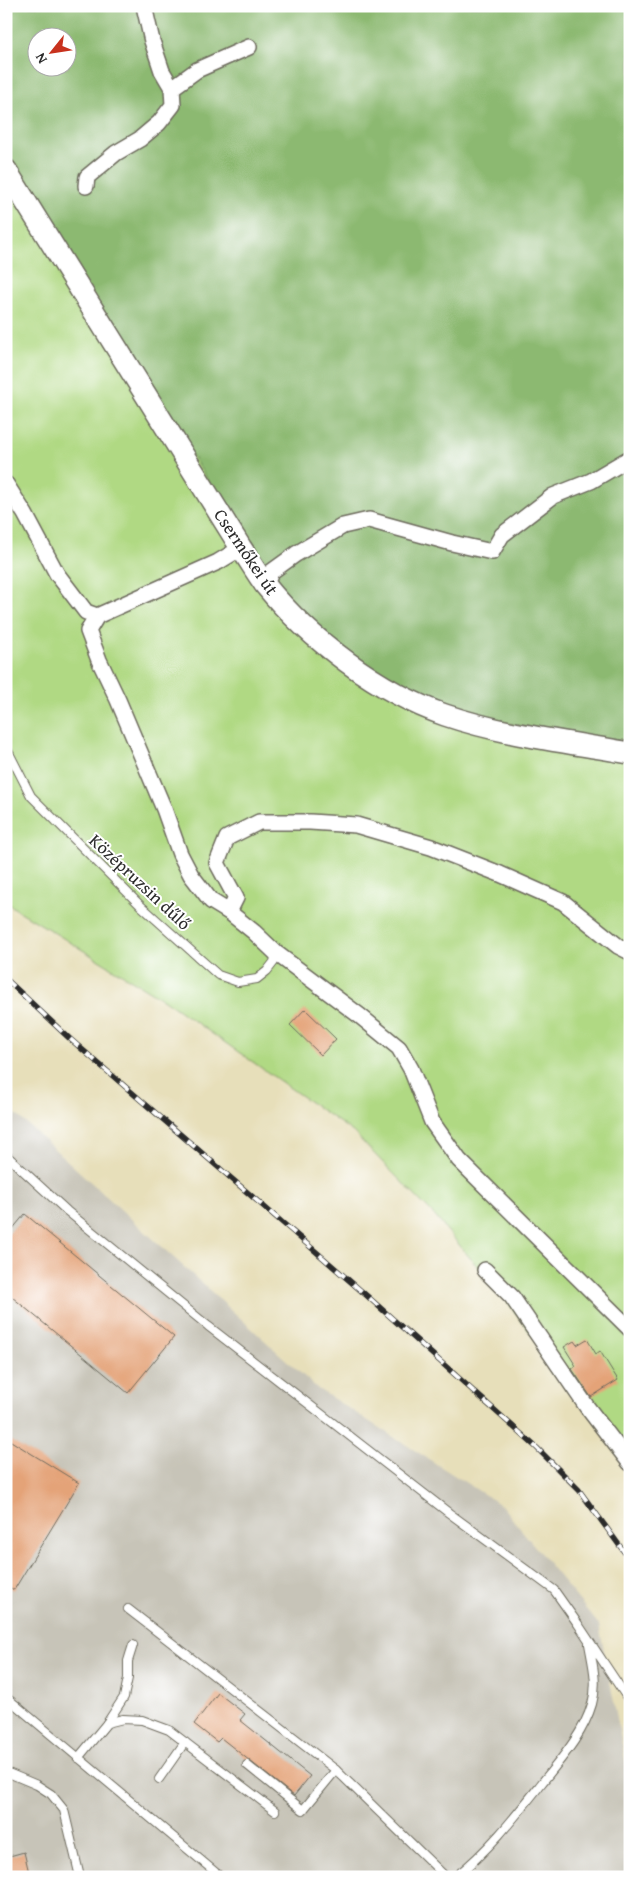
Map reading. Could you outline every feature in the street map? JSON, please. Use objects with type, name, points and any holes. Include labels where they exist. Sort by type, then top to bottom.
[{"type":"main road","name":"Csermőkei út","points":[[6,170],[241,548],[266,585],[302,626],[360,672],[384,687],[444,715],[474,724],[630,753]]},
{"type":"street","points":[[86,186],[87,177],[116,153],[140,140],[159,123],[173,105],[172,88],[162,71],[152,41],[144,6]]},
{"type":"street","points":[[172,88],[197,70],[249,47]]},
{"type":"street","points":[[266,585],[271,572],[296,554],[342,526],[369,520],[492,552],[502,534],[553,496],[591,482],[630,458]]},
{"type":"street","points":[[6,484],[67,589],[86,612],[97,616]]},
{"type":"street","points":[[241,548],[218,562],[97,616],[88,631],[160,801],[180,854],[210,901],[230,912],[276,953],[399,1048],[411,1069],[432,1122],[459,1160],[630,1329]]},
{"type":"street","points":[[230,912],[236,898],[217,862],[227,838],[259,822],[310,822],[356,825],[431,847],[500,874],[563,902],[618,946],[630,952]]},
{"type":"street","points":[[485,1270],[512,1297],[587,1407],[630,1463]]},
{"type":"lane","name":"Középruzsin dűlő","points":[[6,747],[31,796],[140,905],[218,975],[238,982],[257,979],[274,962],[276,953]]},
{"type":"lane","points":[[6,1155],[66,1210],[208,1326],[456,1518],[554,1590],[630,1702]]},
{"type":"lane","points":[[128,1609],[336,1770],[446,1877]]},
{"type":"lane","points":[[455,1877],[475,1861],[501,1834],[567,1752],[580,1731],[592,1704],[596,1679],[588,1639]]},
{"type":"lane","points":[[78,1758],[124,1697],[128,1678],[128,1661],[133,1645]]},
{"type":"lane","points":[[6,1697],[221,1877]]},
{"type":"lane","points":[[107,1722],[123,1719],[142,1720],[169,1730],[275,1811]]},
{"type":"lane","points":[[158,1779],[185,1742]]},
{"type":"lane","points":[[247,1765],[304,1810],[336,1770]]},
{"type":"lane","points":[[6,1772],[37,1785],[51,1794],[64,1810],[80,1877]]},
{"type":"shaded area","points":[[6,1105],[318,1389],[501,1505],[599,1625],[630,1785],[628,1829],[630,1828],[630,1877],[6,1877]]},
{"type":"green space","points":[[6,6],[630,6],[630,751],[412,701],[302,625],[6,170]]},
{"type":"green space","points":[[6,170],[630,751],[630,1469],[509,1304],[434,1215],[353,1132],[164,1000],[6,903]]},
{"type":"building","points":[[305,1009],[336,1039],[321,1055],[290,1025]]},
{"type":"building","points":[[25,1214],[174,1337],[128,1393],[6,1292],[6,1237]]},
{"type":"building","points":[[587,1339],[596,1354],[600,1351],[618,1380],[591,1397],[572,1369],[576,1366],[564,1347],[574,1341],[577,1345]]},
{"type":"building","points":[[6,1438],[79,1483],[14,1590],[6,1585]]},
{"type":"building","points":[[218,1693],[245,1714],[240,1720],[310,1776],[294,1796],[221,1738],[217,1742],[194,1724]]},
{"type":"building","points":[[24,1852],[30,1877],[6,1877],[6,1857]]},
{"type":"railway","points":[[6,979],[69,1038],[366,1295],[537,1448],[579,1490],[630,1560]]}]
